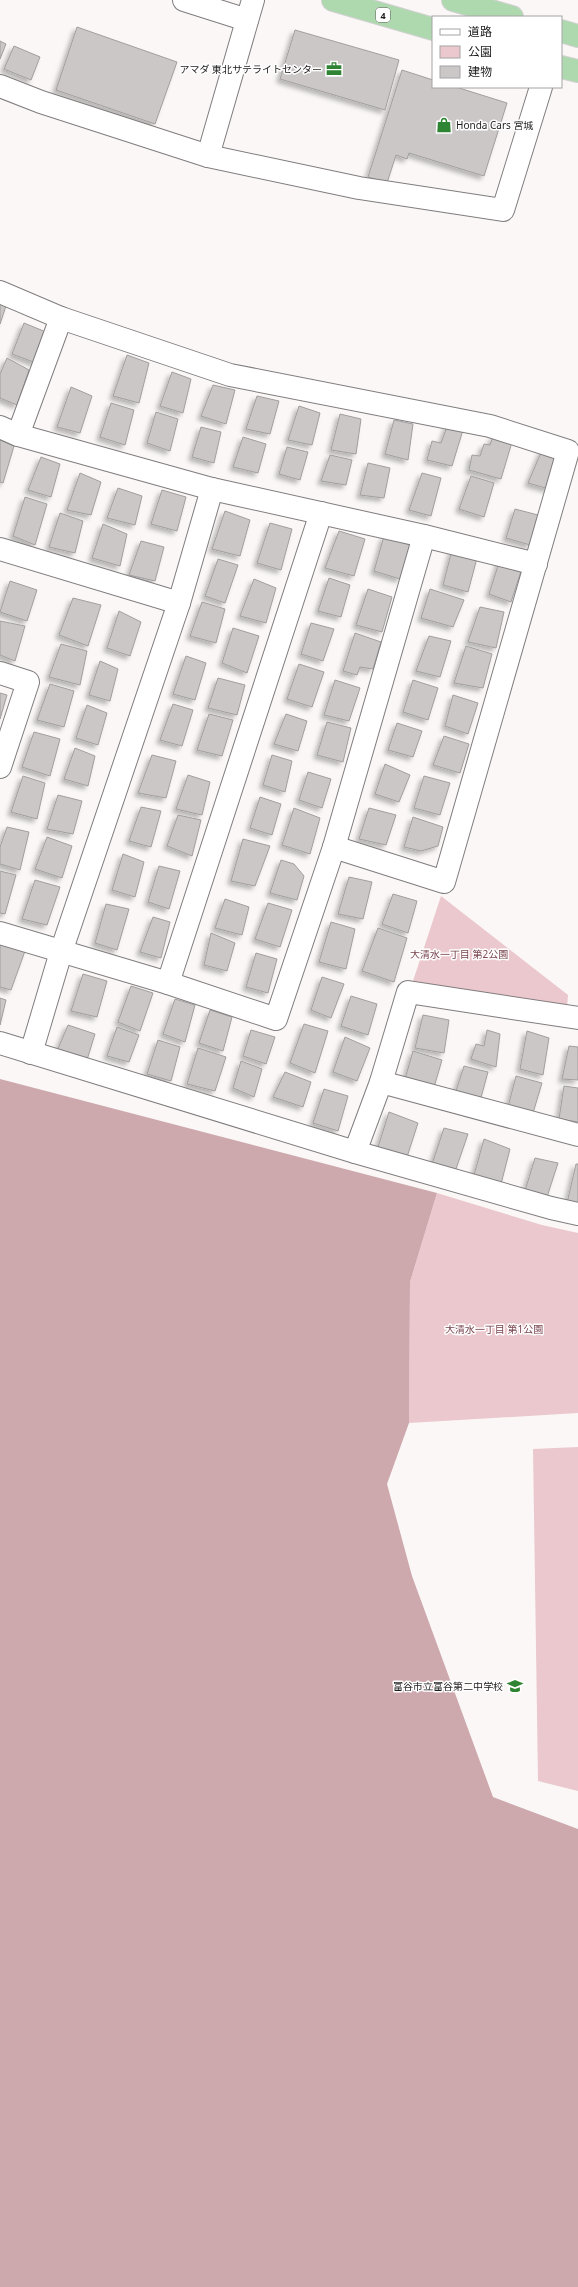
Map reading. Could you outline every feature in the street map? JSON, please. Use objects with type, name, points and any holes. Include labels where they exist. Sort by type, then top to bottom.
[{"type":"highway","name":"4","points":[[332,0],[432,29]]},
{"type":"highway","points":[[453,0],[509,16]]},
{"type":"highway","points":[[562,31],[578,36]]},
{"type":"highway","points":[[562,67],[578,71]]},
{"type":"street","points":[[184,0],[250,10],[208,156]]},
{"type":"street","points":[[0,86],[41,102],[208,156],[359,188],[503,210],[541,88]]},
{"type":"street","points":[[0,292],[62,318],[230,375],[490,426],[568,451],[444,882],[334,848]]},
{"type":"street","points":[[62,318],[9,431],[212,489],[424,536],[536,564]]},
{"type":"street","points":[[31,1053],[61,952],[179,603],[212,489]]},
{"type":"street","points":[[168,983],[320,513]]},
{"type":"street","points":[[0,933],[168,983],[276,1019],[334,848],[424,536]]},
{"type":"street","points":[[0,549],[179,603]]},
{"type":"street","points":[[0,673],[28,682],[0,767]]},
{"type":"street","points":[[355,1152],[381,1082],[408,992],[578,1018]]},
{"type":"street","points":[[0,1043],[355,1152],[551,1208],[578,1214]]},
{"type":"street","points":[[381,1082],[578,1136]]},
{"type":"green space","name":"大清水一丁目 第2公園","points":[[441,896],[568,995],[567,1007],[413,981]]},
{"type":"green space","name":"大清水一丁目 第1公園","points":[[437,1193],[542,1225],[578,1233],[578,1413],[409,1423],[410,1282]]},
{"type":"green space","points":[[578,1447],[578,1791],[538,1781],[533,1449]]},
{"type":"shaded area","points":[[0,1079],[437,1193],[410,1282],[409,1423],[387,1484],[412,1576],[493,1797],[578,1829],[578,2287],[0,2287]]},
{"type":"building","points":[[77,27],[177,62],[155,124],[56,90]]},
{"type":"building","points":[[295,30],[399,60],[385,110],[280,79]]},
{"type":"building","points":[[0,41],[6,44],[0,59]]},
{"type":"building","points":[[14,46],[40,57],[31,80],[4,69]]},
{"type":"building","points":[[402,70],[432,80],[432,88],[459,88],[507,103],[484,176],[409,153],[407,159],[396,155],[387,183],[368,177]]},
{"type":"building","points":[[0,303],[6,306],[0,324]]},
{"type":"building","points":[[24,323],[46,332],[36,363],[12,354]]},
{"type":"building","points":[[127,355],[149,363],[139,403],[113,396]]},
{"type":"building","points":[[7,358],[29,370],[17,405],[0,398],[0,374]]},
{"type":"building","points":[[172,372],[191,379],[183,413],[160,406]]},
{"type":"building","points":[[213,385],[235,390],[226,424],[201,416]]},
{"type":"building","points":[[71,387],[92,396],[80,433],[57,427]]},
{"type":"building","points":[[257,396],[279,401],[270,434],[246,429]]},
{"type":"building","points":[[111,403],[134,410],[125,445],[100,437]]},
{"type":"building","points":[[299,406],[320,413],[312,445],[288,440]]},
{"type":"building","points":[[156,412],[178,419],[170,451],[147,443]]},
{"type":"building","points":[[340,414],[361,419],[356,454],[331,450]]},
{"type":"building","points":[[394,420],[413,424],[408,460],[385,454]]},
{"type":"building","points":[[448,424],[463,430],[452,466],[427,460],[432,441],[441,443]]},
{"type":"building","points":[[201,427],[221,432],[214,463],[192,457]]},
{"type":"building","points":[[493,436],[512,442],[501,479],[469,470],[472,455],[480,456],[484,444],[490,445]]},
{"type":"building","points":[[243,437],[266,444],[258,473],[233,467]]},
{"type":"building","points":[[0,440],[14,446],[3,483],[0,482]]},
{"type":"building","points":[[287,447],[308,452],[300,480],[279,474]]},
{"type":"building","points":[[542,450],[557,457],[549,489],[528,483]]},
{"type":"building","points":[[330,455],[352,460],[346,485],[321,481]]},
{"type":"building","points":[[41,457],[60,464],[51,497],[28,490]]},
{"type":"building","points":[[368,463],[390,468],[384,498],[360,495]]},
{"type":"building","points":[[80,473],[101,482],[91,515],[67,510]]},
{"type":"building","points":[[422,473],[441,478],[431,516],[409,510]]},
{"type":"building","points":[[471,476],[494,483],[484,517],[459,509]]},
{"type":"building","points":[[118,488],[142,496],[135,525],[107,518]]},
{"type":"building","points":[[162,490],[186,497],[177,531],[151,524]]},
{"type":"building","points":[[25,497],[47,504],[35,545],[13,536]]},
{"type":"building","points":[[515,509],[538,515],[530,545],[506,538]]},
{"type":"building","points":[[225,511],[250,520],[240,556],[212,549]]},
{"type":"building","points":[[60,513],[83,521],[75,553],[49,547]]},
{"type":"building","points":[[270,523],[292,529],[281,570],[257,563]]},
{"type":"building","points":[[103,524],[127,534],[120,566],[92,558]]},
{"type":"building","points":[[339,531],[365,539],[354,576],[325,568]]},
{"type":"building","points":[[384,536],[410,545],[400,579],[374,571]]},
{"type":"building","points":[[141,541],[164,547],[155,581],[129,575]]},
{"type":"building","points":[[452,550],[477,558],[468,592],[443,585]]},
{"type":"building","points":[[218,559],[238,565],[225,603],[205,596]]},
{"type":"building","points":[[500,559],[523,565],[511,602],[489,594]]},
{"type":"building","points":[[329,578],[350,585],[341,617],[318,611]]},
{"type":"building","points":[[254,579],[276,588],[266,623],[240,616]]},
{"type":"building","points":[[10,581],[37,590],[27,621],[0,612]]},
{"type":"building","points":[[368,589],[392,597],[382,632],[356,625]]},
{"type":"building","points":[[430,589],[464,600],[453,627],[421,618]]},
{"type":"building","points":[[73,598],[101,605],[88,646],[59,635]]},
{"type":"building","points":[[202,602],[225,609],[216,643],[190,636]]},
{"type":"building","points":[[480,607],[504,612],[496,648],[468,642]]},
{"type":"building","points":[[119,611],[141,622],[130,656],[107,648]]},
{"type":"building","points":[[0,621],[25,626],[15,661],[0,655]]},
{"type":"building","points":[[311,623],[334,629],[323,661],[301,654]]},
{"type":"building","points":[[233,628],[259,636],[247,673],[222,663]]},
{"type":"building","points":[[355,633],[381,642],[373,669],[360,667],[357,675],[343,671]]},
{"type":"building","points":[[429,636],[451,641],[440,677],[416,671]]},
{"type":"building","points":[[61,644],[87,651],[80,685],[49,677]]},
{"type":"building","points":[[466,646],[492,654],[483,688],[454,683]]},
{"type":"building","points":[[186,656],[206,663],[195,700],[173,694]]},
{"type":"building","points":[[100,661],[118,669],[110,701],[89,695]]},
{"type":"building","points":[[299,664],[324,672],[312,707],[287,699]]},
{"type":"building","points":[[218,678],[245,685],[237,715],[208,708]]},
{"type":"building","points":[[335,680],[360,688],[349,721],[324,715]]},
{"type":"building","points":[[413,680],[438,688],[428,720],[403,712]]},
{"type":"building","points":[[50,684],[74,691],[64,727],[37,720]]},
{"type":"building","points":[[0,693],[7,695],[0,719]]},
{"type":"building","points":[[453,695],[478,703],[468,734],[445,726]]},
{"type":"building","points":[[173,704],[193,710],[182,746],[160,740]]},
{"type":"building","points":[[87,705],[107,713],[98,745],[76,738]]},
{"type":"building","points":[[209,714],[233,720],[222,756],[197,750]]},
{"type":"building","points":[[286,714],[307,721],[298,751],[274,744]]},
{"type":"building","points":[[327,722],[351,728],[343,762],[317,755]]},
{"type":"building","points":[[397,723],[422,731],[413,757],[388,750]]},
{"type":"building","points":[[34,732],[60,739],[50,776],[22,767]]},
{"type":"building","points":[[444,736],[469,744],[460,773],[433,765]]},
{"type":"building","points":[[75,748],[95,756],[88,786],[64,779]]},
{"type":"building","points":[[152,755],[176,761],[166,798],[138,793]]},
{"type":"building","points":[[272,755],[292,761],[285,792],[263,785]]},
{"type":"building","points":[[385,764],[410,775],[399,802],[375,794]]},
{"type":"building","points":[[308,772],[331,779],[322,808],[299,800]]},
{"type":"building","points":[[188,775],[210,782],[202,815],[176,809]]},
{"type":"building","points":[[23,776],[45,783],[37,819],[11,812]]},
{"type":"building","points":[[424,776],[450,783],[440,815],[414,808]]},
{"type":"building","points":[[58,795],[82,801],[73,834],[47,829]]},
{"type":"building","points":[[260,797],[281,804],[272,835],[250,828]]},
{"type":"building","points":[[141,807],[161,811],[151,847],[129,841]]},
{"type":"building","points":[[294,808],[320,818],[310,854],[282,845]]},
{"type":"building","points":[[369,808],[396,815],[386,845],[359,839]]},
{"type":"building","points":[[178,815],[201,820],[192,856],[167,846]]},
{"type":"building","points":[[413,817],[443,827],[438,846],[421,851],[404,847]]},
{"type":"building","points":[[7,827],[29,832],[20,870],[0,864],[0,847]]},
{"type":"building","points":[[47,837],[72,846],[62,878],[35,869]]},
{"type":"building","points":[[243,839],[270,846],[255,886],[231,881]]},
{"type":"building","points":[[123,854],[144,862],[135,897],[112,890]]},
{"type":"building","points":[[281,860],[294,864],[304,876],[297,900],[270,893]]},
{"type":"building","points":[[159,866],[180,871],[169,909],[148,902]]},
{"type":"building","points":[[0,871],[16,875],[5,914],[0,913]]},
{"type":"building","points":[[349,877],[372,882],[363,919],[338,914]]},
{"type":"building","points":[[35,880],[60,887],[47,925],[22,919]]},
{"type":"building","points":[[393,894],[417,901],[408,933],[382,924]]},
{"type":"building","points":[[225,899],[249,907],[242,935],[215,928]]},
{"type":"building","points":[[268,903],[292,910],[280,947],[255,939]]},
{"type":"building","points":[[106,904],[129,909],[117,950],[95,943]]},
{"type":"building","points":[[153,917],[170,922],[161,958],[140,952]]},
{"type":"building","points":[[331,922],[355,929],[346,969],[319,962]]},
{"type":"building","points":[[378,928],[407,938],[394,982],[362,971]]},
{"type":"building","points":[[211,933],[235,943],[227,971],[204,965]]},
{"type":"building","points":[[0,943],[25,951],[11,990],[0,987]]},
{"type":"building","points":[[256,953],[277,959],[268,993],[246,987]]},
{"type":"building","points":[[83,974],[107,981],[97,1017],[71,1011]]},
{"type":"building","points":[[322,977],[344,984],[331,1018],[311,1010]]},
{"type":"building","points":[[131,986],[153,993],[140,1031],[118,1022]]},
{"type":"building","points":[[351,996],[377,1004],[368,1035],[341,1026]]},
{"type":"building","points":[[0,998],[6,1000],[0,1025]]},
{"type":"building","points":[[175,999],[195,1005],[185,1042],[163,1034]]},
{"type":"building","points":[[210,1010],[232,1017],[223,1051],[199,1043]]},
{"type":"building","points":[[423,1015],[449,1020],[444,1053],[415,1048]]},
{"type":"building","points":[[304,1024],[328,1031],[315,1073],[290,1063]]},
{"type":"building","points":[[68,1025],[95,1034],[87,1060],[57,1051]]},
{"type":"building","points":[[117,1027],[139,1035],[129,1062],[107,1056]]},
{"type":"building","points":[[251,1030],[275,1037],[266,1064],[243,1056]]},
{"type":"building","points":[[487,1030],[500,1034],[496,1067],[471,1059],[476,1044],[484,1046]]},
{"type":"building","points":[[527,1031],[549,1038],[543,1075],[520,1069]]},
{"type":"building","points":[[345,1037],[370,1048],[357,1081],[333,1072]]},
{"type":"building","points":[[158,1040],[180,1047],[171,1081],[147,1074]]},
{"type":"building","points":[[569,1046],[578,1047],[578,1080],[562,1079]]},
{"type":"building","points":[[198,1048],[226,1057],[215,1091],[187,1084]]},
{"type":"building","points":[[413,1051],[442,1060],[432,1094],[403,1086]]},
{"type":"building","points":[[241,1061],[262,1069],[254,1097],[233,1088]]},
{"type":"building","points":[[464,1066],[488,1072],[479,1105],[453,1100]]},
{"type":"building","points":[[285,1072],[311,1082],[303,1107],[273,1097]]},
{"type":"building","points":[[516,1076],[542,1083],[533,1113],[508,1107]]},
{"type":"building","points":[[564,1086],[578,1088],[578,1122],[559,1119]]},
{"type":"building","points":[[324,1089],[348,1096],[338,1131],[313,1123]]},
{"type":"building","points":[[389,1112],[418,1123],[407,1157],[378,1147]]},
{"type":"building","points":[[444,1128],[468,1134],[456,1169],[432,1164]]},
{"type":"building","points":[[484,1139],[510,1149],[501,1184],[474,1175]]},
{"type":"building","points":[[535,1158],[558,1163],[546,1200],[524,1194]]},
{"type":"building","points":[[576,1164],[578,1164],[578,1205],[567,1203]]},
{"type":"place","name":"アマダ 東北サテライトセンター","points":[[334,69]]},
{"type":"place","name":"Honda Cars 宮城","points":[[444,125]]},
{"type":"place","name":"富谷市立富谷第二中学校","points":[[515,1686]]}]
